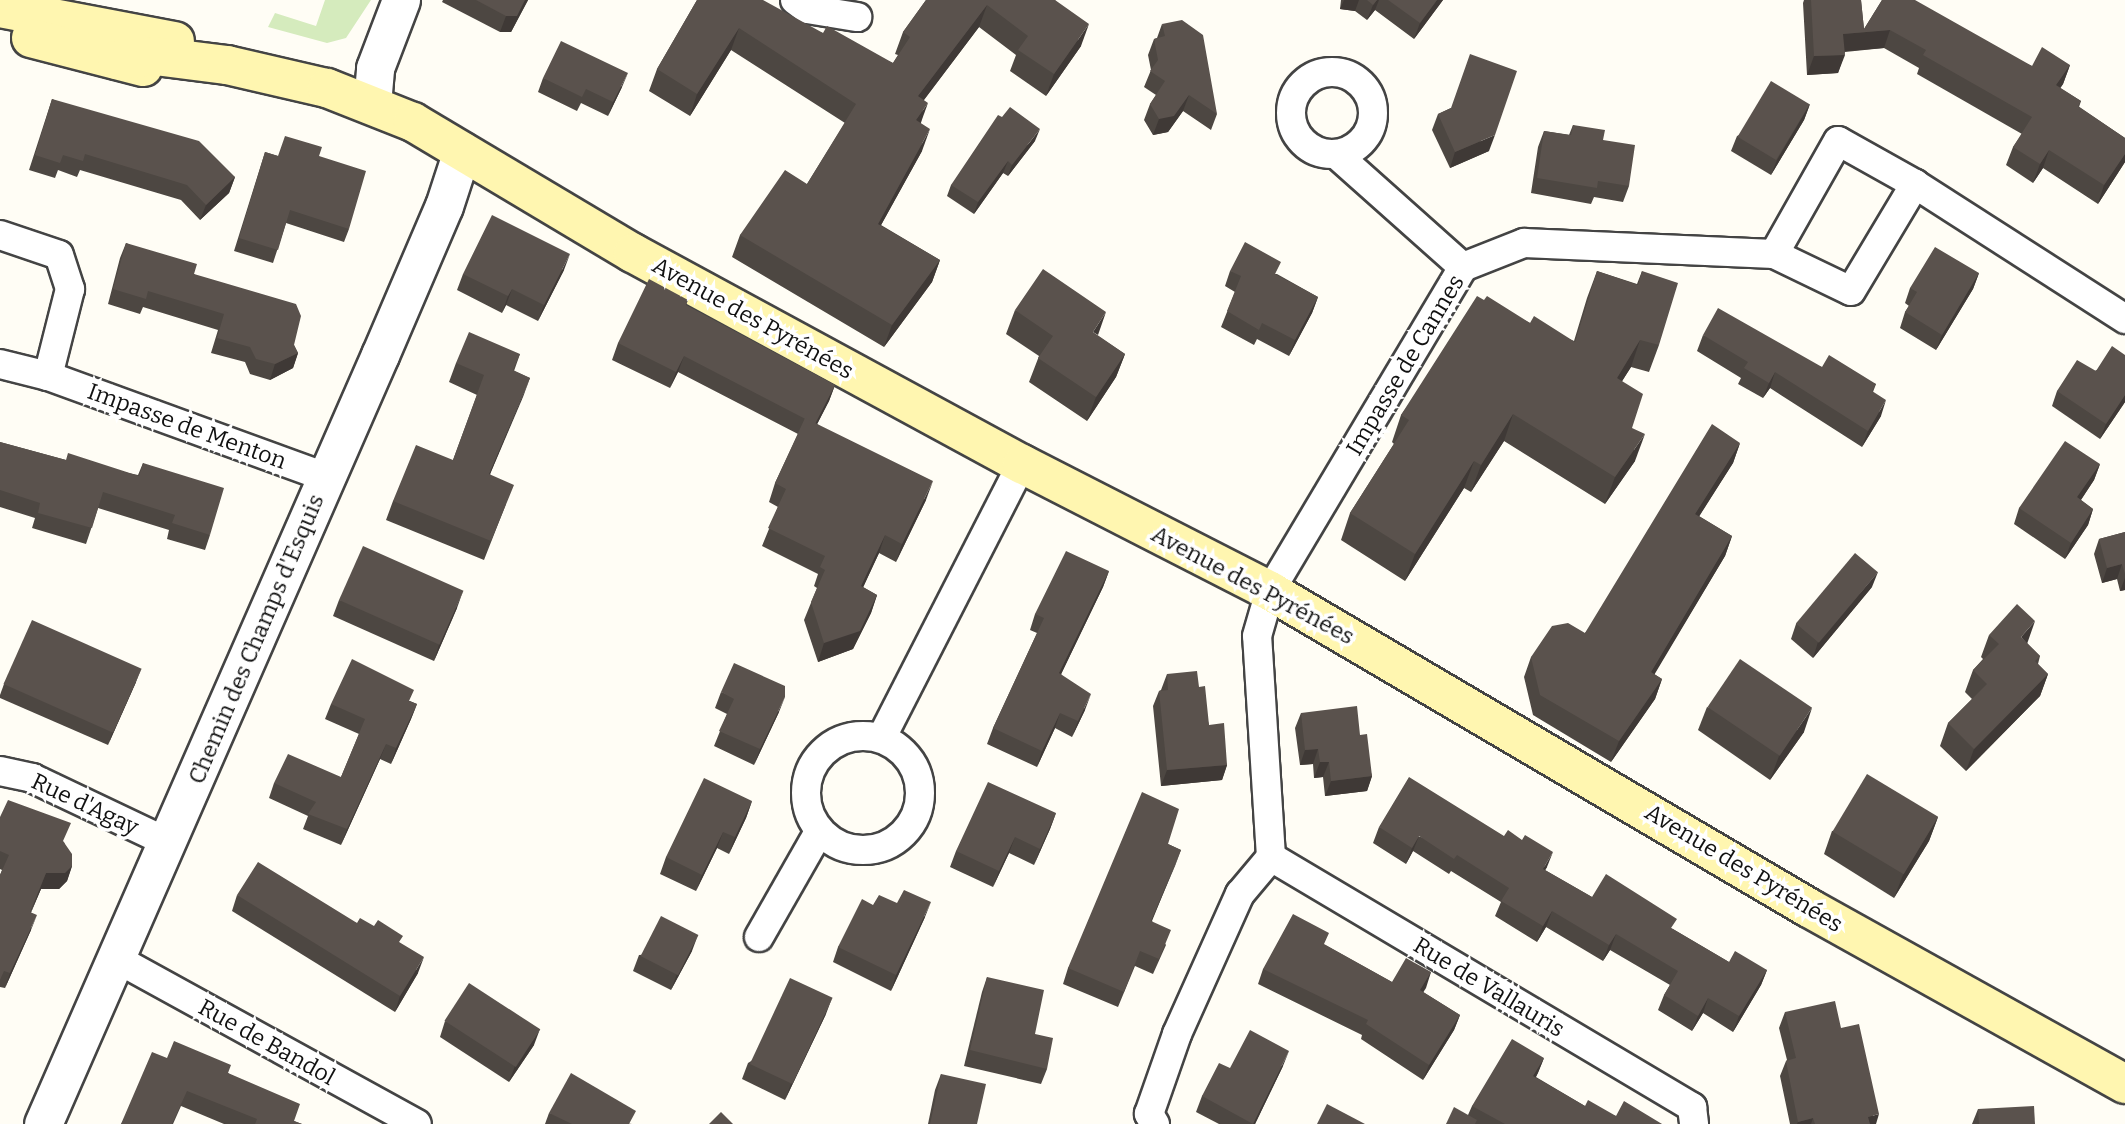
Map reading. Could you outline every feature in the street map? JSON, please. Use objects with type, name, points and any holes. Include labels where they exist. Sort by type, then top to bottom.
[{"type":"main road","name":"Avenue des Pyrénées","points":[[0,8],[231,59],[372,104],[462,151],[633,253],[1022,464],[1270,591],[1810,908],[2125,1084]]},
{"type":"main road","name":"Avenue des Pyrénées","points":[[0,30],[158,71],[248,81],[342,105],[372,104]]},
{"type":"main road","name":"Avenue des Pyrénées","points":[[117,60],[155,56],[231,59]]},
{"type":"street","points":[[372,104],[375,68],[401,0]]},
{"type":"street","points":[[795,0],[807,9],[857,17]]},
{"type":"street","points":[[1774,254],[1838,141],[1915,184],[2125,319]]},
{"type":"street","name":"Chemin des Champs d'Esquis","points":[[43,1124],[169,843],[444,206],[462,151]]},
{"type":"street","points":[[1336,154],[1463,267]]},
{"type":"street","name":"Impasse de Cannes","points":[[1270,591],[1463,267],[1524,243],[1774,254],[1851,291],[1915,184]]},
{"type":"street","points":[[0,234],[59,255],[63,266],[70,289],[48,376]]},
{"type":"street","name":"Impasse de Menton","points":[[0,364],[48,376],[325,477]]},
{"type":"street","points":[[883,737],[1022,464]]},
{"type":"street","points":[[1155,1124],[1149,1114],[1177,1034],[1240,894],[1271,858],[1257,636],[1270,591]]},
{"type":"street","points":[[883,737],[903,753],[919,780],[920,800],[908,829],[878,850],[858,851],[835,845],[819,832],[806,808],[805,788],[816,759],[841,740],[883,737]]},
{"type":"street","name":"Rue d'Agay","points":[[0,771],[32,778],[169,843]]},
{"type":"street","points":[[759,937],[819,832]]},
{"type":"street","name":"Rue de Vallauris","points":[[1271,858],[1692,1107],[1694,1124]]},
{"type":"street","name":"Rue de Bandol","points":[[117,960],[416,1124]]},
{"type":"green space","points":[[325,0],[371,0],[346,38],[327,43],[268,27],[275,13],[316,26]]},
{"type":"building","points":[[476,0],[525,0],[517,16],[506,16]]},
{"type":"building","points":[[697,0],[763,0],[823,33],[827,26],[893,63],[910,37],[903,32],[926,0],[1055,0],[1089,24],[1054,74],[1018,50],[1028,36],[987,5],[918,96],[928,103],[916,120],[930,129],[878,224],[940,260],[892,325],[740,235],[785,170],[807,184],[856,104],[739,28],[697,94],[657,69]]},
{"type":"building","points":[[1388,0],[1437,0],[1420,23]]},
{"type":"building","points":[[1811,0],[1861,0],[1864,29],[1882,0],[1915,0],[2032,66],[2042,47],[2070,65],[2056,85],[2081,101],[2078,106],[2125,138],[2125,154],[2104,185],[2049,150],[2040,164],[2013,147],[2032,117],[1923,55],[1926,50],[1890,30],[1843,34],[1845,55],[1814,56]]},
{"type":"building","points":[[1182,20],[1203,35],[1217,114],[1189,95],[1174,116],[1159,119],[1150,104],[1165,81],[1150,71],[1158,60],[1154,39],[1165,36],[1162,24]]},
{"type":"building","points":[[561,41],[628,73],[613,102],[586,89],[582,97],[543,78]]},
{"type":"building","points":[[1470,54],[1517,71],[1495,135],[1455,152],[1438,114],[1451,108]]},
{"type":"building","points":[[1771,81],[1810,104],[1776,160],[1738,137]]},
{"type":"building","points":[[52,99],[199,141],[235,177],[206,205],[187,185],[85,154],[83,161],[63,155],[60,163],[35,155]]},
{"type":"building","points":[[1010,107],[1040,129],[1012,165],[1008,161],[978,202],[951,185],[998,115],[1002,117]]},
{"type":"building","points":[[1573,125],[1605,130],[1603,140],[1635,145],[1629,186],[1598,181],[1597,188],[1537,178],[1544,131],[1571,135]]},
{"type":"building","points":[[285,136],[322,147],[319,156],[366,171],[349,229],[290,210],[278,250],[239,238],[265,152],[278,156]]},
{"type":"building","points":[[492,215],[570,254],[544,305],[512,289],[508,296],[463,274]]},
{"type":"building","points":[[1245,242],[1281,262],[1275,274],[1318,297],[1295,340],[1262,323],[1259,330],[1227,311],[1241,276],[1230,271]]},
{"type":"building","points":[[126,243],[197,264],[194,274],[296,304],[301,316],[294,345],[298,353],[275,364],[256,359],[250,347],[217,338],[224,314],[148,291],[146,299],[113,289]]},
{"type":"building","points":[[1935,247],[1979,273],[1942,335],[1905,312],[1917,292],[1910,288]]},
{"type":"building","points":[[1043,269],[1106,312],[1093,332],[1125,354],[1096,397],[1038,358],[1053,336],[1015,310]]},
{"type":"building","points":[[1597,271],[1638,285],[1642,271],[1678,283],[1659,345],[1640,340],[1617,378],[1643,394],[1632,428],[1645,434],[1615,477],[1513,414],[1481,465],[1474,461],[1415,554],[1350,513],[1409,420],[1401,415],[1477,296],[1484,300],[1487,296],[1530,323],[1534,316],[1575,342]]},
{"type":"building","points":[[649,279],[688,300],[686,305],[835,385],[815,424],[684,356],[676,372],[618,343]]},
{"type":"building","points":[[1718,308],[1822,367],[1829,355],[1876,384],[1872,391],[1886,400],[1868,431],[1775,372],[1769,383],[1744,368],[1748,362],[1703,335]]},
{"type":"building","points":[[469,332],[520,354],[513,370],[530,378],[489,474],[514,485],[491,541],[393,501],[416,445],[453,460],[484,375],[456,363]]},
{"type":"building","points":[[2112,346],[2125,355],[2125,395],[2106,424],[2057,391],[2077,360],[2096,371]]},
{"type":"building","points":[[805,418],[933,481],[902,544],[885,535],[861,586],[877,595],[860,631],[824,643],[811,602],[825,570],[820,567],[825,556],[768,528],[786,489],[775,483]]},
{"type":"building","points":[[1712,424],[1740,443],[1695,514],[1732,536],[1651,672],[1662,679],[1619,741],[1540,695],[1531,657],[1552,626],[1568,623],[1585,633]]},
{"type":"building","points":[[2065,441],[2100,464],[2077,497],[2093,509],[2071,543],[2019,508]]},
{"type":"building","points":[[0,442],[66,460],[68,453],[139,476],[143,463],[224,488],[210,535],[172,523],[175,515],[103,492],[92,528],[38,513],[40,503],[0,490]]},
{"type":"building","points":[[2125,532],[2125,574],[2122,564],[2107,568],[2099,539]]},
{"type":"building","points":[[363,546],[463,591],[439,645],[339,600]]},
{"type":"building","points":[[1066,551],[1109,571],[1059,673],[1091,694],[1078,721],[1060,713],[1042,751],[993,728],[1044,618],[1035,614]]},
{"type":"building","points":[[1855,553],[1878,572],[1819,643],[1796,623]]},
{"type":"building","points":[[2017,604],[2035,621],[2021,637],[2040,656],[2035,661],[2048,674],[1974,749],[1948,723],[1987,684],[1973,670],[1999,644],[1989,635]]},
{"type":"building","points":[[32,620],[142,669],[113,733],[4,684]]},
{"type":"building","points":[[352,659],[414,690],[409,701],[417,704],[396,748],[386,744],[347,829],[308,814],[316,802],[274,783],[288,754],[341,777],[365,719],[331,704]]},
{"type":"building","points":[[1740,659],[1812,708],[1780,756],[1708,707]]},
{"type":"building","points":[[734,663],[785,686],[785,697],[760,749],[719,731],[734,699],[721,692]]},
{"type":"building","points":[[1197,671],[1199,687],[1205,686],[1209,725],[1224,723],[1227,765],[1167,770],[1159,691],[1168,690],[1167,674]]},
{"type":"building","points":[[1357,706],[1360,735],[1367,734],[1372,776],[1331,781],[1329,762],[1320,762],[1318,749],[1305,750],[1301,713]]},
{"type":"building","points":[[1867,774],[1938,817],[1904,874],[1832,831]]},
{"type":"building","points":[[1409,777],[1504,836],[1508,830],[1522,840],[1525,835],[1553,852],[1543,869],[1592,897],[1606,874],[1677,919],[1671,928],[1729,962],[1735,951],[1767,970],[1739,1016],[1708,998],[1698,1016],[1664,995],[1678,971],[1616,934],[1609,945],[1552,911],[1543,926],[1501,901],[1509,888],[1457,855],[1454,859],[1419,836],[1412,848],[1379,827]]},
{"type":"building","points":[[704,778],[752,801],[735,837],[723,832],[702,875],[666,857]]},
{"type":"building","points":[[988,782],[1056,813],[1040,849],[1015,837],[999,871],[956,851]]},
{"type":"building","points":[[1142,792],[1179,809],[1168,844],[1181,850],[1151,921],[1171,930],[1159,959],[1140,951],[1124,992],[1068,968]]},
{"type":"building","points":[[8,800],[71,823],[63,841],[72,854],[72,866],[65,873],[46,873],[30,912],[37,915],[10,973],[4,971],[0,980],[0,875],[9,855],[0,851],[0,817]]},
{"type":"building","points":[[258,862],[357,923],[360,918],[374,926],[378,920],[403,936],[399,942],[424,957],[400,996],[237,895]]},
{"type":"building","points":[[904,890],[931,902],[896,975],[838,947],[862,899],[873,905],[879,895],[897,903]]},
{"type":"building","points":[[1293,914],[1329,933],[1324,944],[1392,982],[1406,958],[1431,972],[1420,990],[1460,1015],[1429,1065],[1366,1024],[1368,1020],[1263,969]]},
{"type":"building","points":[[661,916],[698,935],[678,975],[641,956]]},
{"type":"building","points":[[987,977],[1044,990],[1035,1034],[1053,1038],[1047,1069],[970,1050]]},
{"type":"building","points":[[790,978],[833,998],[792,1084],[750,1064]]},
{"type":"building","points":[[469,983],[540,1029],[516,1067],[444,1021]]},
{"type":"building","points":[[1835,1001],[1841,1028],[1859,1024],[1879,1114],[1868,1117],[1870,1124],[1815,1124],[1813,1118],[1798,1122],[1786,1061],[1796,1058],[1785,1012]]},
{"type":"building","points":[[1250,1030],[1289,1051],[1253,1124],[1202,1096],[1219,1063],[1230,1068]]},
{"type":"building","points":[[1512,1039],[1544,1058],[1533,1076],[1585,1106],[1588,1100],[1616,1116],[1624,1101],[1662,1124],[1505,1124],[1472,1106]]},
{"type":"building","points":[[174,1041],[231,1065],[228,1073],[300,1104],[294,1121],[302,1124],[255,1124],[257,1119],[187,1091],[172,1124],[121,1124],[152,1052],[167,1058]]},
{"type":"building","points":[[571,1073],[636,1111],[629,1124],[572,1124],[549,1113]]},
{"type":"building","points":[[941,1074],[986,1084],[977,1124],[930,1124]]},
{"type":"building","points":[[1327,1104],[1365,1124],[1317,1124]]},
{"type":"building","points":[[2034,1106],[2035,1124],[1979,1124],[1978,1109]]},
{"type":"building","points":[[1454,1107],[1477,1120],[1475,1124],[1446,1124]]},
{"type":"building","points":[[721,1112],[733,1124],[709,1124]]}]
